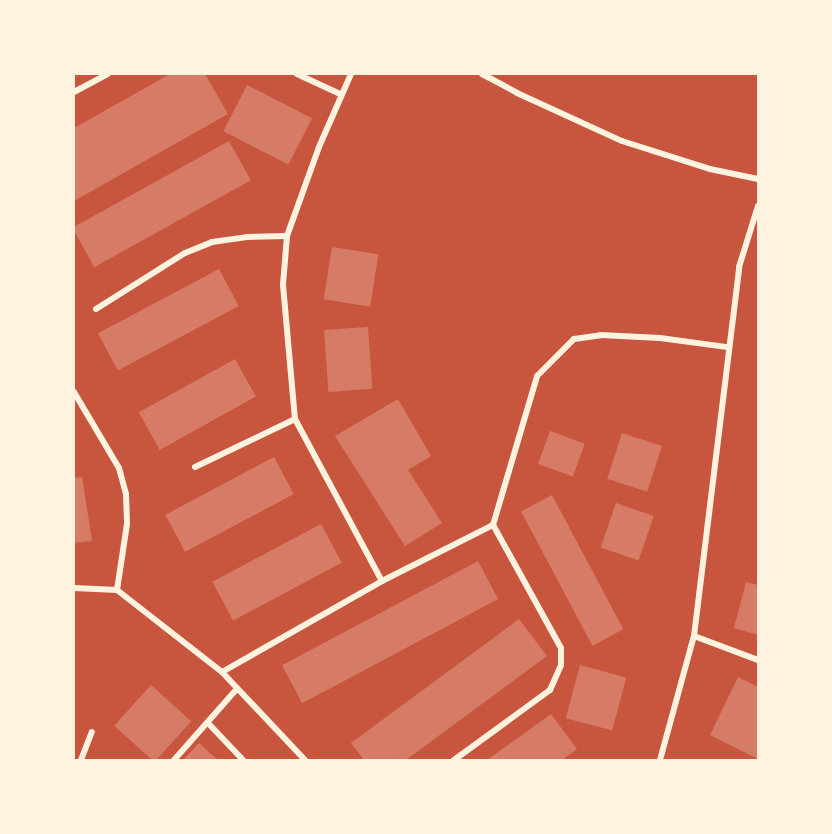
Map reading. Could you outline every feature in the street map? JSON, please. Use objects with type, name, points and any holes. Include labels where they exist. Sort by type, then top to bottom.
[{"type":"street","points":[[74,92],[108,74]]},
{"type":"street","points":[[297,74],[340,94]]},
{"type":"street","points":[[351,74],[340,94],[287,237],[283,285],[295,419],[382,581]]},
{"type":"street","points":[[482,74],[526,98],[622,141],[710,169],[759,179]]},
{"type":"street","points":[[660,760],[694,636],[727,347],[739,267],[759,206]]},
{"type":"street","points":[[96,309],[185,253],[212,242],[247,237],[287,237]]},
{"type":"street","points":[[454,760],[550,690],[561,665],[561,648],[493,525],[537,376],[555,355],[574,339],[601,335],[660,338],[727,347]]},
{"type":"street","points":[[74,394],[119,468],[126,494],[127,524],[117,590]]},
{"type":"street","points":[[195,467],[295,419]]},
{"type":"street","points":[[222,672],[382,581],[493,525]]},
{"type":"street","points":[[74,588],[117,590],[222,672],[236,690],[305,760]]},
{"type":"street","points":[[694,636],[759,660]]},
{"type":"street","points":[[174,760],[236,690]]},
{"type":"street","points":[[208,723],[243,760]]},
{"type":"street","points":[[81,760],[92,732]]},
{"type":"building","points":[[170,74],[205,74],[228,114],[74,201],[74,128]]},
{"type":"building","points":[[247,85],[312,118],[288,164],[223,131]]},
{"type":"building","points":[[229,141],[251,180],[94,267],[74,227]]},
{"type":"building","points":[[332,247],[378,254],[370,307],[324,299]]},
{"type":"building","points":[[219,269],[239,306],[118,370],[98,333]]},
{"type":"building","points":[[368,327],[372,389],[328,392],[324,330]]},
{"type":"building","points":[[235,359],[256,397],[160,450],[139,412]]},
{"type":"building","points":[[398,399],[431,456],[408,470],[442,523],[405,546],[335,436]]},
{"type":"building","points":[[550,431],[585,444],[573,477],[538,464]]},
{"type":"building","points":[[622,433],[662,446],[647,492],[607,479]]},
{"type":"building","points":[[274,457],[294,494],[185,552],[165,515]]},
{"type":"building","points":[[82,477],[92,541],[74,543],[74,478]]},
{"type":"building","points":[[552,495],[623,629],[592,646],[521,511]]},
{"type":"building","points":[[616,503],[654,516],[639,560],[601,547]]},
{"type":"building","points":[[321,524],[342,563],[233,621],[212,582]]},
{"type":"building","points":[[478,561],[498,599],[302,703],[282,665]]},
{"type":"building","points":[[746,582],[758,585],[758,635],[734,628]]},
{"type":"building","points":[[519,619],[547,656],[406,760],[364,760],[351,743]]},
{"type":"building","points":[[580,665],[626,677],[612,731],[566,718]]},
{"type":"building","points":[[738,677],[758,687],[758,759],[710,735]]},
{"type":"building","points":[[151,685],[191,721],[156,760],[152,760],[114,726]]},
{"type":"building","points":[[551,714],[577,749],[562,760],[487,760]]},
{"type":"building","points":[[199,743],[218,760],[183,760]]}]
